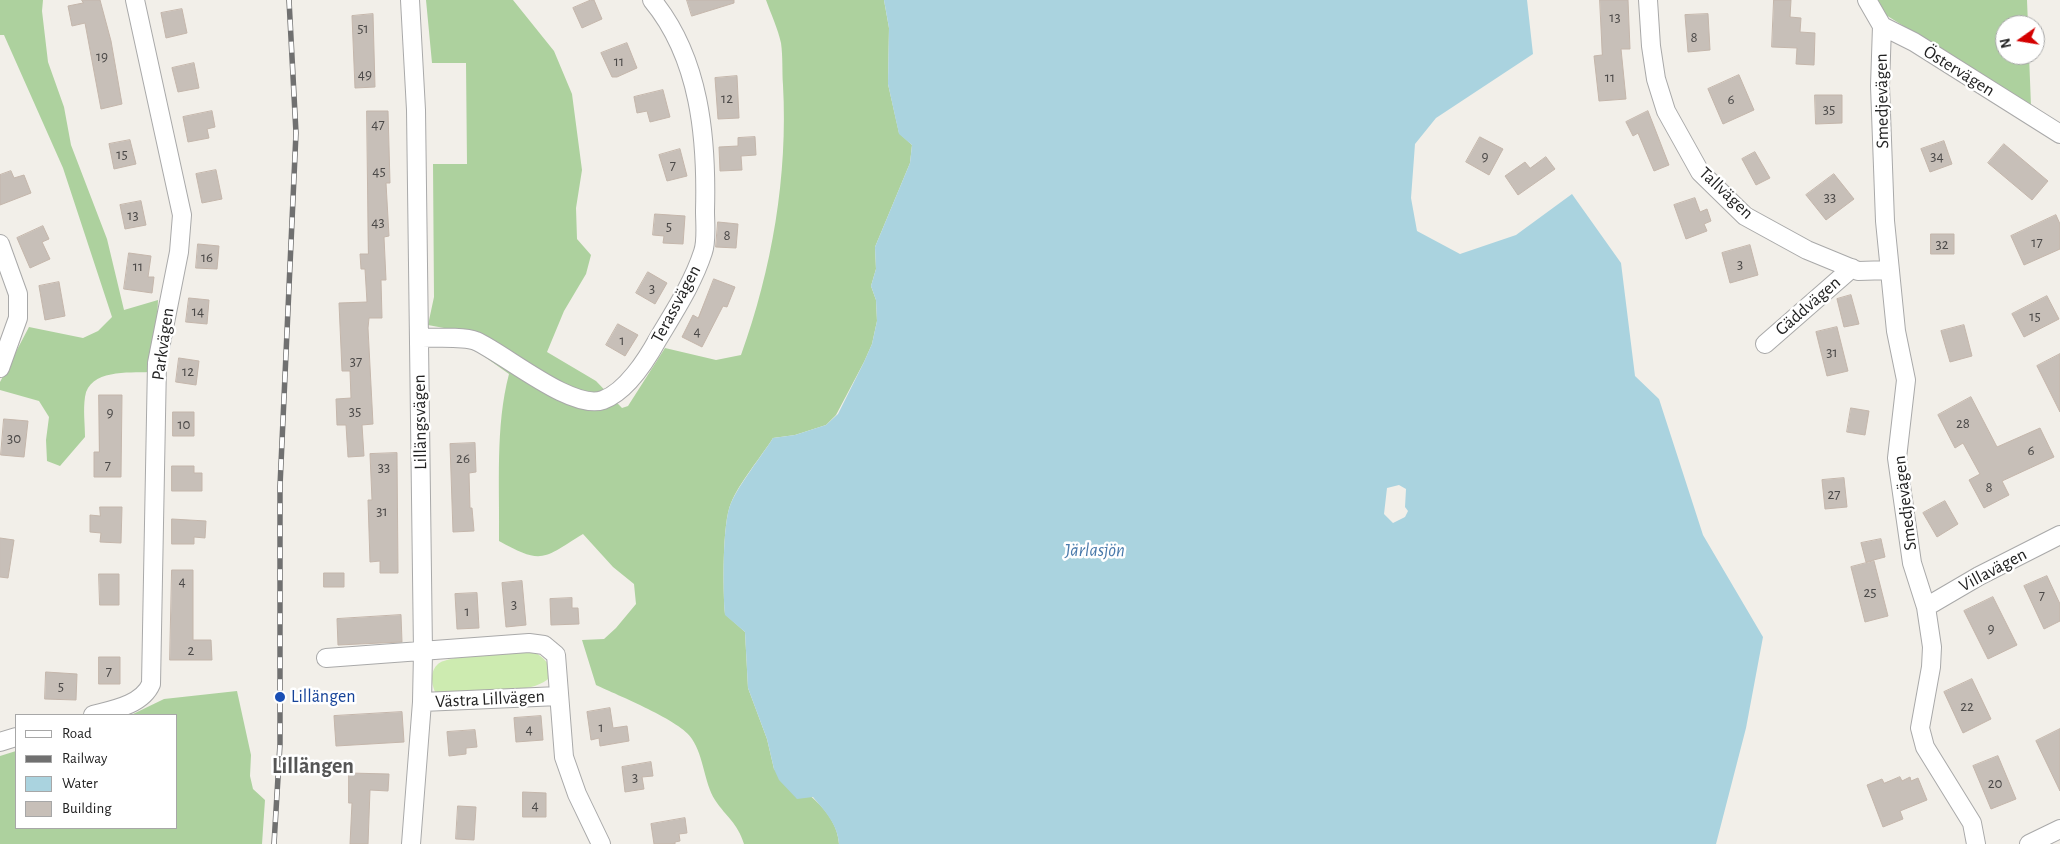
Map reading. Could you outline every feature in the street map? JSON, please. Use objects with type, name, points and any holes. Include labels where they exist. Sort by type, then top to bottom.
[{"type":"street","name":"Parkvägen","points":[[97,714],[116,709],[147,693],[151,684],[158,362],[179,252],[182,215],[135,0]]},
{"type":"street","name":"Lillängsvägen","points":[[410,0],[416,87],[423,652],[422,702],[411,844]]},
{"type":"street","name":"Terassvägen","points":[[419,338],[474,340],[514,362],[543,384],[574,396],[594,401],[603,400],[617,392],[641,366],[682,298],[704,251],[705,213],[701,121],[695,85],[684,53],[662,12],[652,0]]},
{"type":"street","name":"Tallvägen","points":[[1648,0],[1651,46],[1656,79],[1666,111],[1700,172],[1745,216],[1807,250],[1858,271],[1890,270]]},
{"type":"street","points":[[1868,0],[1882,26]]},
{"type":"street","name":"Östervägen","points":[[1882,26],[1914,42],[2060,134]]},
{"type":"street","name":"Smedjevägen","points":[[1882,26],[1880,86],[1885,220],[1896,331],[1906,380],[1897,458],[1912,563],[1926,607],[1932,647],[1931,667],[1920,728],[1925,747],[1972,823],[1976,844]]},
{"type":"street","points":[[0,244],[18,294],[18,318],[0,368]]},
{"type":"street","name":"Gäddvägen","points":[[1764,344],[1852,268]]},
{"type":"street","name":"Villavägen","points":[[1926,607],[1979,576],[2060,534]]},
{"type":"street","points":[[326,658],[529,643],[544,645],[556,654],[564,757],[577,794],[601,844]]},
{"type":"street","name":"Västra Lillvägen","points":[[422,702],[558,693]]},
{"type":"street","points":[[0,742],[15,737]]},
{"type":"street","points":[[2029,844],[2060,828]]},
{"type":"green space","points":[[0,0],[43,0],[42,11],[48,62],[64,107],[71,145],[107,239],[124,310],[158,300],[156,347],[149,372],[111,374],[94,381],[88,388],[85,397],[85,437],[60,466],[47,461],[46,440],[49,417],[39,401],[0,390],[0,382],[29,327],[83,338],[98,331],[112,317],[63,168],[4,35],[0,35]]},
{"type":"green space","points":[[426,0],[513,0],[554,51],[572,94],[582,170],[576,208],[577,239],[591,255],[586,274],[564,311],[547,352],[596,381],[622,408],[628,406],[665,348],[716,360],[741,355],[752,322],[769,256],[776,222],[783,153],[782,48],[766,0],[884,0],[889,28],[888,84],[899,133],[912,145],[910,163],[875,247],[876,269],[871,286],[876,300],[877,321],[872,344],[836,415],[826,425],[795,435],[773,438],[731,503],[725,541],[725,614],[745,632],[748,688],[767,739],[774,769],[816,800],[832,820],[839,844],[744,844],[735,825],[711,793],[696,746],[686,732],[663,717],[596,685],[582,640],[604,639],[616,628],[636,604],[634,584],[613,567],[583,534],[550,554],[542,556],[525,554],[499,541],[500,436],[509,374],[444,328],[428,325],[434,297],[433,164],[467,164],[466,63],[432,63]]},
{"type":"green space","points":[[1862,0],[2027,0],[2028,15],[1995,15],[1995,65],[2029,65],[2031,106]]},
{"type":"green space","points":[[533,651],[546,661],[550,667],[552,675],[543,682],[530,687],[498,692],[435,692],[432,673],[438,664],[444,661],[483,654]]},
{"type":"green space","points":[[237,691],[251,755],[250,776],[253,789],[265,800],[262,844],[0,844],[0,756],[15,751],[15,829],[178,829],[178,714],[133,714],[164,699]]},
{"type":"water","name":"Järlasjön","points":[[884,0],[1527,0],[1533,54],[1436,118],[1415,144],[1411,198],[1417,231],[1460,254],[1516,235],[1572,194],[1621,263],[1635,376],[1659,399],[1703,535],[1763,637],[1746,728],[1716,844],[839,844],[833,824],[813,797],[797,799],[779,780],[774,769],[767,739],[748,688],[745,632],[725,615],[725,541],[731,503],[773,438],[795,435],[826,425],[838,414],[872,344],[877,321],[876,300],[871,286],[876,269],[875,247],[910,163],[912,145],[899,134],[888,84],[889,28]],"holes":[[[1399,485],[1406,489],[1405,507],[1408,511],[1405,517],[1393,523],[1384,514],[1387,488]]]},
{"type":"building","points":[[82,0],[100,0],[111,41],[122,104],[101,109],[85,23],[72,26],[68,6],[83,3]]},
{"type":"building","points":[[594,0],[602,19],[582,28],[573,8]]},
{"type":"building","points":[[687,0],[734,0],[734,3],[692,16]]},
{"type":"building","points":[[1600,0],[1628,0],[1630,49],[1621,49],[1626,99],[1599,101],[1594,56],[1602,55]]},
{"type":"building","points":[[1774,0],[1791,0],[1790,17],[1801,18],[1800,32],[1815,33],[1814,65],[1796,64],[1797,48],[1772,47]]},
{"type":"building","points":[[182,9],[187,33],[166,38],[161,13]]},
{"type":"building","points":[[373,14],[375,87],[355,88],[352,16]]},
{"type":"building","points":[[1708,14],[1710,50],[1688,52],[1685,15]]},
{"type":"building","points":[[627,43],[637,68],[617,77],[612,77],[601,53]]},
{"type":"building","points":[[194,63],[199,88],[178,92],[172,68]]},
{"type":"building","points":[[1739,75],[1754,110],[1723,124],[1708,89]]},
{"type":"building","points":[[737,76],[739,118],[718,119],[715,78]]},
{"type":"building","points":[[663,90],[670,117],[650,122],[647,111],[637,113],[634,97]]},
{"type":"building","points":[[1815,95],[1842,95],[1842,123],[1816,124]]},
{"type":"building","points":[[212,111],[215,127],[207,129],[209,138],[188,142],[183,117]]},
{"type":"building","points":[[367,111],[388,111],[390,183],[386,183],[389,236],[384,237],[386,280],[381,280],[382,318],[369,318],[368,328],[373,424],[362,425],[364,456],[348,457],[346,425],[337,425],[336,399],[351,398],[350,371],[342,371],[339,303],[367,302],[365,269],[361,269],[360,254],[368,254]]},
{"type":"building","points":[[1648,111],[1669,165],[1654,171],[1638,133],[1633,136],[1626,122]]},
{"type":"building","points":[[755,137],[756,155],[741,156],[742,170],[720,171],[719,147],[738,146],[738,138]]},
{"type":"building","points":[[1480,137],[1503,149],[1489,175],[1466,162]]},
{"type":"building","points":[[130,140],[136,164],[114,169],[109,144]]},
{"type":"building","points":[[1944,141],[1952,164],[1930,172],[1921,149]]},
{"type":"building","points":[[2004,144],[2048,181],[2032,200],[1988,163]]},
{"type":"building","points":[[680,149],[687,176],[667,181],[659,155]]},
{"type":"building","points":[[1755,152],[1770,178],[1756,185],[1742,159]]},
{"type":"building","points":[[1546,157],[1555,169],[1518,195],[1505,176],[1525,162],[1530,168]]},
{"type":"building","points":[[216,170],[222,199],[202,203],[196,174]]},
{"type":"building","points":[[11,171],[14,178],[24,175],[31,193],[0,205],[0,175]]},
{"type":"building","points":[[1834,174],[1854,199],[1826,220],[1806,195]]},
{"type":"building","points":[[1695,198],[1700,212],[1707,209],[1711,221],[1704,224],[1707,231],[1686,239],[1674,205]]},
{"type":"building","points":[[141,201],[146,225],[125,229],[120,205]]},
{"type":"building","points":[[655,214],[685,216],[683,244],[663,243],[664,236],[653,235]]},
{"type":"building","points":[[2056,215],[2060,224],[2060,249],[2024,265],[2011,236]]},
{"type":"building","points":[[718,222],[738,224],[736,248],[716,247]]},
{"type":"building","points":[[43,226],[49,239],[42,242],[50,259],[30,268],[17,238]]},
{"type":"building","points":[[1931,234],[1954,234],[1954,254],[1931,254]]},
{"type":"building","points":[[198,244],[219,246],[217,269],[196,268]]},
{"type":"building","points":[[1750,245],[1758,275],[1730,283],[1722,253]]},
{"type":"building","points":[[129,253],[151,256],[148,277],[154,277],[152,293],[124,289]]},
{"type":"building","points":[[648,272],[667,283],[655,304],[636,293]]},
{"type":"building","points":[[714,279],[735,287],[727,307],[723,306],[702,347],[682,337],[693,315],[698,318]]},
{"type":"building","points":[[59,282],[65,316],[45,320],[39,286]]},
{"type":"building","points":[[1851,295],[1859,324],[1844,327],[1837,299]]},
{"type":"building","points":[[2047,296],[2059,319],[2024,337],[2012,314]]},
{"type":"building","points":[[189,298],[209,300],[207,324],[186,322]]},
{"type":"building","points":[[618,324],[638,335],[625,356],[606,345]]},
{"type":"building","points":[[1964,325],[1972,356],[1950,362],[1941,331]]},
{"type":"building","points":[[1837,327],[1848,371],[1827,376],[1816,332]]},
{"type":"building","points":[[2060,354],[2060,412],[2037,366]]},
{"type":"building","points":[[179,358],[199,361],[196,385],[176,382]]},
{"type":"building","points":[[99,395],[122,395],[121,477],[94,477],[94,452],[99,452]]},
{"type":"building","points":[[1971,397],[1997,447],[2040,428],[2054,457],[2002,481],[2009,495],[1984,508],[1969,480],[1980,474],[1963,443],[1955,448],[1938,415]]},
{"type":"building","points":[[1851,408],[1869,411],[1865,435],[1847,432]]},
{"type":"building","points":[[173,412],[194,412],[194,436],[173,436]]},
{"type":"building","points":[[4,419],[28,421],[24,457],[1,455]]},
{"type":"building","points":[[475,443],[476,472],[469,473],[470,508],[472,508],[474,531],[453,532],[450,444]]},
{"type":"building","points":[[397,453],[398,573],[380,573],[380,561],[370,562],[368,500],[372,500],[370,454]]},
{"type":"building","points":[[172,466],[194,466],[194,473],[202,473],[202,491],[172,491]]},
{"type":"building","points":[[1844,478],[1847,507],[1825,509],[1822,480]]},
{"type":"building","points":[[1945,501],[1958,524],[1937,537],[1923,513]]},
{"type":"building","points":[[100,507],[122,507],[121,543],[100,542],[101,533],[90,532],[90,515],[100,516]]},
{"type":"building","points":[[172,519],[206,521],[205,538],[194,537],[194,544],[172,544]]},
{"type":"building","points":[[0,538],[14,540],[8,578],[0,577]]},
{"type":"building","points":[[1881,539],[1885,557],[1866,562],[1861,543]]},
{"type":"building","points":[[1874,561],[1888,616],[1865,622],[1851,567]]},
{"type":"building","points":[[172,570],[193,570],[193,640],[211,640],[212,660],[170,660]]},
{"type":"building","points":[[324,573],[344,573],[344,587],[324,587]]},
{"type":"building","points":[[99,574],[119,574],[119,605],[100,605]]},
{"type":"building","points":[[2047,576],[2060,604],[2060,621],[2044,629],[2024,586]]},
{"type":"building","points":[[522,581],[526,625],[506,627],[502,583]]},
{"type":"building","points":[[477,593],[479,628],[457,629],[455,594]]},
{"type":"building","points":[[1993,597],[2017,645],[1988,659],[1964,611]]},
{"type":"building","points":[[572,598],[572,608],[578,608],[579,624],[551,625],[550,599]]},
{"type":"building","points":[[401,615],[402,642],[338,645],[337,619]]},
{"type":"building","points":[[99,657],[120,657],[120,684],[99,684]]},
{"type":"building","points":[[46,672],[77,674],[76,700],[45,699]]},
{"type":"building","points":[[1972,679],[1991,719],[1963,733],[1944,692]]},
{"type":"building","points":[[610,708],[613,728],[627,726],[629,741],[600,746],[599,738],[591,740],[587,712]]},
{"type":"building","points":[[402,712],[404,742],[336,746],[334,716]]},
{"type":"building","points":[[541,716],[543,740],[516,742],[514,718]]},
{"type":"building","points":[[2060,729],[2060,791],[2036,741]]},
{"type":"building","points":[[475,730],[477,747],[466,748],[466,754],[449,756],[447,732]]},
{"type":"building","points":[[1998,756],[2016,799],[1991,809],[1973,766]]},
{"type":"building","points":[[651,762],[653,776],[642,777],[644,789],[625,792],[622,767]]},
{"type":"building","points":[[349,773],[389,774],[388,791],[370,790],[368,844],[350,844],[352,803],[349,803]]},
{"type":"building","points":[[1900,777],[1902,781],[1910,777],[1911,781],[1918,778],[1927,800],[1900,811],[1903,819],[1883,827],[1867,785],[1882,779],[1884,783]]},
{"type":"building","points":[[523,792],[546,793],[546,817],[523,817]]},
{"type":"building","points":[[458,806],[476,807],[474,840],[456,839]]},
{"type":"building","points":[[685,818],[687,833],[679,834],[680,841],[675,842],[675,844],[654,844],[651,824]]},
{"type":"railway","points":[[274,844],[280,744],[280,486],[296,133],[289,0]]},
{"type":"place","name":"Lillängen","points":[[280,697]]},
{"type":"district","name":"Lillängen","points":[[313,766]]}]
